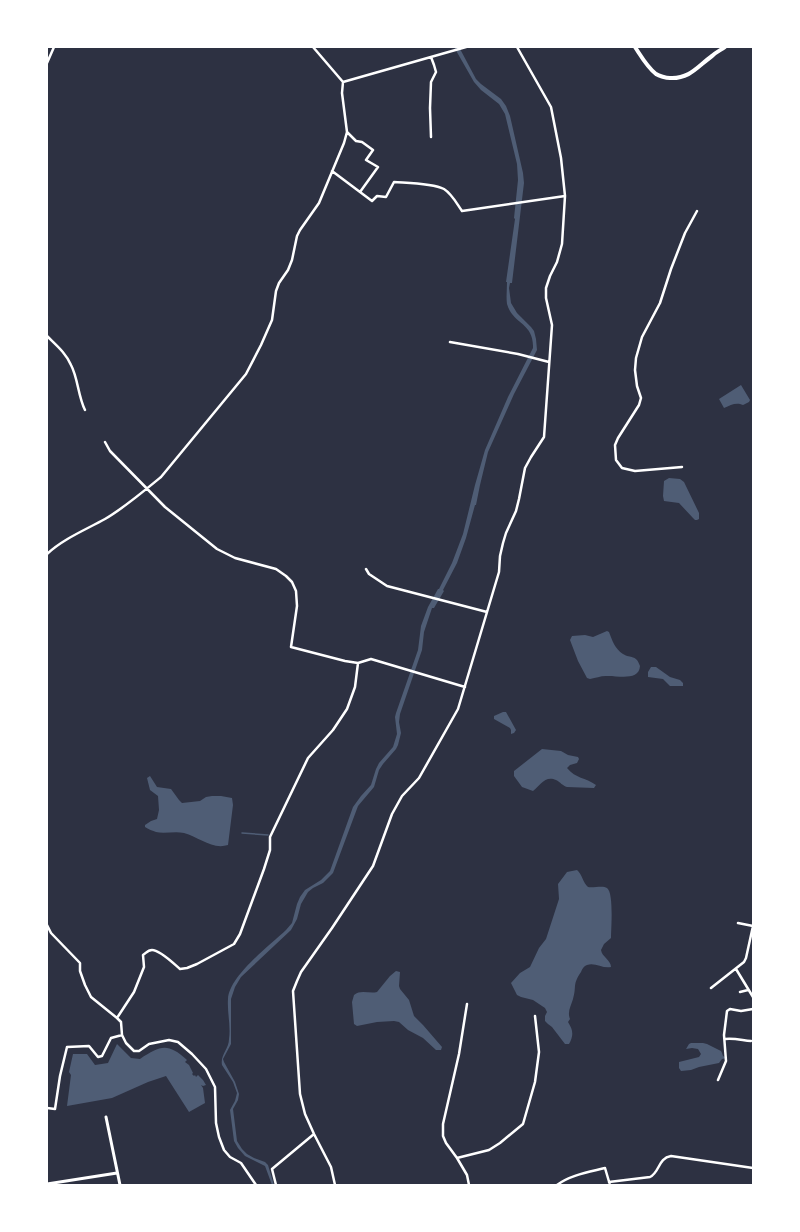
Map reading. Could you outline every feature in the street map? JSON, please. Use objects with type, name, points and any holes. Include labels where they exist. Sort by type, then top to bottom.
[{"type":"main road","points":[[635,47],[647,64],[657,74],[666,78],[684,77],[693,73],[712,56],[725,47]]},
{"type":"street","points":[[47,63],[54,47]]},
{"type":"street","points":[[47,554],[54,547],[106,518],[161,477],[246,374],[272,320],[276,291],[292,260],[297,236],[319,203],[344,143],[347,132],[342,93],[343,82],[313,47]]},
{"type":"street","points":[[343,82],[466,47]]},
{"type":"street","points":[[335,1185],[331,1167],[305,1114],[300,1094],[293,991],[301,972],[373,866],[392,814],[402,796],[419,778],[458,709],[499,572],[503,543],[520,499],[526,468],[544,437],[552,325],[546,298],[546,288],[557,262],[562,244],[566,196],[552,107],[516,47]]},
{"type":"street","points":[[431,57],[436,72],[431,82],[431,137]]},
{"type":"street","points":[[347,132],[356,141],[362,142],[373,150],[366,160],[378,167],[360,192]]},
{"type":"street","points":[[332,171],[372,201],[377,196],[386,197],[394,182],[423,184],[444,189],[451,195],[462,211],[566,196]]},
{"type":"street","points":[[682,467],[635,471],[622,468],[616,460],[615,445],[639,405],[641,398],[637,386],[635,370],[636,358],[642,337],[660,303],[684,233],[697,212]]},
{"type":"street","points":[[47,336],[63,352],[72,366],[81,403],[85,410]]},
{"type":"street","points":[[450,342],[518,354],[549,362]]},
{"type":"street","points":[[105,442],[110,451],[165,507],[216,549],[235,558],[276,569],[292,582],[296,591],[297,606],[291,647],[358,663],[371,659],[465,688]]},
{"type":"street","points":[[366,569],[369,574],[387,586],[487,612]]},
{"type":"street","points":[[117,1018],[134,992],[144,967],[143,955],[150,950],[154,950],[180,969],[197,964],[234,944],[240,934],[264,869],[270,850],[270,838],[308,758],[332,730],[347,709],[355,687],[358,663]]},
{"type":"street","points":[[711,988],[736,969],[744,962],[746,958],[753,926],[738,923]]},
{"type":"street","points":[[47,925],[51,933],[80,963],[80,971],[91,997],[121,1022],[122,1035],[134,1051],[139,1051],[149,1044],[160,1041],[169,1040],[178,1042],[206,1069],[215,1087],[216,1123],[224,1150],[230,1157],[241,1163],[256,1185]]},
{"type":"street","points":[[736,969],[753,997]]},
{"type":"street","points":[[740,992],[748,990]]},
{"type":"street","points":[[468,1004],[459,1054],[443,1124],[443,1136],[467,1175],[469,1185]]},
{"type":"street","points":[[718,1080],[726,1061],[724,1035],[727,1011],[730,1009],[741,1011],[753,1009]]},
{"type":"street","points":[[457,1158],[489,1150],[523,1124],[535,1082],[539,1052],[535,1016]]},
{"type":"street","points":[[47,1108],[56,1109],[60,1076],[67,1047],[89,1046],[98,1057],[102,1056],[111,1038],[122,1035]]},
{"type":"street","points":[[725,1038],[734,1038],[751,1042]]},
{"type":"street","points":[[106,1117],[120,1185]]},
{"type":"street","points":[[276,1185],[272,1169],[314,1134]]},
{"type":"street","points":[[557,1185],[577,1175],[605,1168],[609,1183],[650,1178],[655,1175],[662,1160],[671,1156],[753,1168]]},
{"type":"street","points":[[47,1184],[117,1173]]},
{"type":"water","points":[[454,47],[459,47],[476,79],[501,99],[510,116],[524,183],[512,283],[510,283],[509,288],[511,303],[517,313],[534,331],[537,350],[514,394],[488,452],[476,505],[466,538],[457,563],[443,590],[444,591],[434,608],[432,608],[424,632],[422,650],[400,714],[399,722],[401,733],[398,745],[379,770],[374,787],[358,806],[333,873],[323,883],[308,892],[301,904],[297,919],[291,930],[241,977],[235,987],[231,999],[231,1044],[223,1059],[235,1082],[239,1094],[238,1100],[233,1109],[237,1141],[247,1154],[265,1162],[268,1165],[274,1185],[272,1185],[265,1166],[245,1156],[234,1141],[230,1110],[237,1093],[233,1082],[222,1065],[223,1055],[229,1043],[230,1029],[228,999],[230,990],[242,971],[292,923],[297,904],[305,890],[321,880],[330,871],[353,807],[371,785],[379,763],[393,747],[397,734],[395,717],[418,650],[421,626],[428,607],[452,563],[463,534],[485,450],[508,397],[533,348],[530,333],[510,311],[507,304],[506,282],[515,219],[518,180],[517,164],[505,114],[499,104],[481,90],[474,82]]},
{"type":"water","points":[[741,385],[750,400],[749,402],[743,405],[736,404],[724,408],[719,399]]},
{"type":"water","points":[[669,478],[680,479],[684,482],[699,513],[699,519],[695,520],[679,503],[664,501],[664,481]]},
{"type":"water","points":[[607,631],[620,652],[637,660],[640,666],[639,671],[636,674],[626,677],[606,676],[590,679],[587,678],[578,661],[570,640],[572,636],[585,635],[593,637]]},
{"type":"water","points":[[651,667],[656,667],[670,677],[680,680],[683,683],[683,686],[670,686],[663,679],[648,677],[648,672]]},
{"type":"water","points":[[506,712],[516,730],[514,733],[511,734],[510,728],[494,719],[494,716]]},
{"type":"water","points":[[542,749],[561,751],[568,755],[578,757],[579,759],[577,763],[570,765],[567,768],[570,772],[596,785],[594,788],[567,787],[552,779],[546,780],[533,791],[522,787],[514,776],[514,771]]},
{"type":"water","points":[[150,776],[157,787],[171,789],[182,803],[200,801],[206,797],[212,796],[232,798],[233,805],[228,845],[216,846],[184,833],[159,833],[145,827],[145,825],[151,821],[157,819],[159,810],[158,796],[150,790],[147,778]]},
{"type":"water","points":[[577,870],[588,887],[603,887],[607,888],[609,891],[611,897],[612,920],[611,938],[604,944],[601,950],[603,955],[610,962],[611,967],[590,964],[586,965],[578,976],[569,1011],[570,1019],[568,1022],[572,1030],[572,1038],[569,1044],[565,1044],[552,1027],[545,1021],[547,1012],[545,1008],[533,1000],[517,995],[511,983],[520,973],[530,967],[539,948],[546,939],[559,899],[558,884],[567,872]]},
{"type":"water","points":[[396,971],[400,972],[399,986],[409,1000],[414,1016],[442,1047],[441,1050],[436,1050],[423,1038],[408,1030],[399,1022],[377,1022],[357,1026],[354,1024],[352,1002],[354,995],[359,992],[377,992]]},
{"type":"water","points":[[691,1043],[707,1044],[721,1051],[723,1056],[727,1058],[722,1059],[719,1063],[681,1071],[679,1068],[679,1062],[699,1057],[701,1054],[698,1049],[686,1049]]},
{"type":"water","points":[[117,1044],[131,1058],[140,1059],[154,1051],[164,1048],[175,1051],[187,1060],[185,1062],[189,1065],[193,1073],[192,1074],[196,1077],[198,1075],[206,1085],[201,1085],[203,1088],[205,1103],[189,1112],[166,1076],[148,1082],[112,1098],[67,1106],[71,1075],[69,1072],[73,1054],[87,1054],[95,1065],[108,1063]]},
{"type":"waterway","points":[[242,833],[268,835]]}]
